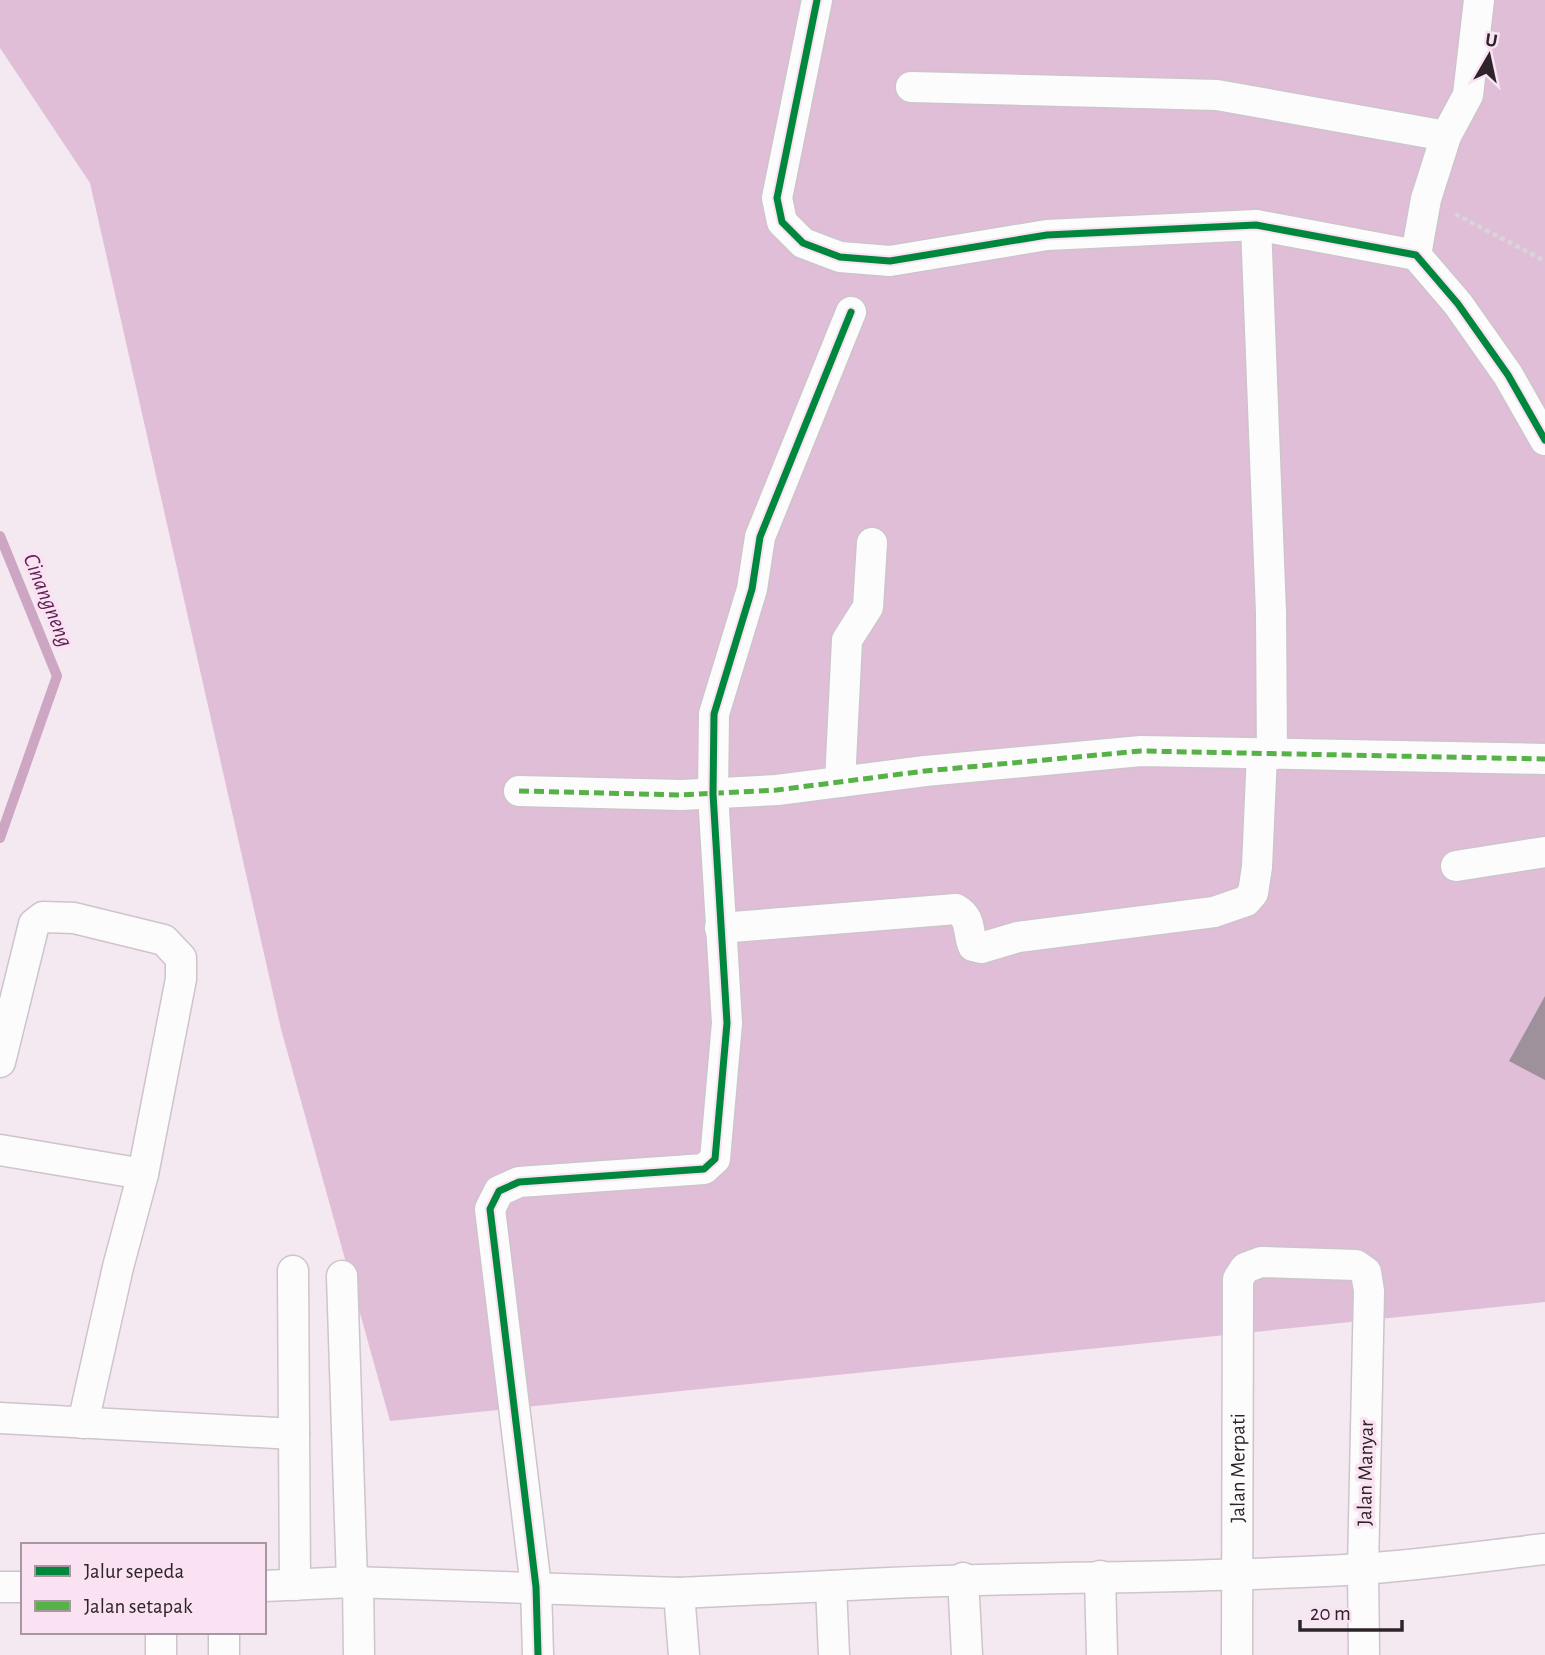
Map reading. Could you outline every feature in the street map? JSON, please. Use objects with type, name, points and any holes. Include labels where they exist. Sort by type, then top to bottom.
[{"type":"street","points":[[817,0],[778,198],[782,222],[803,243],[840,257],[890,261],[1047,235],[1256,225],[1416,255],[1458,304],[1507,375],[1545,440]]},
{"type":"street","points":[[1416,255],[1426,199],[1446,136],[1468,95],[1479,0]]},
{"type":"street","points":[[911,87],[1217,95],[1446,136]]},
{"type":"street","points":[[720,928],[956,909],[964,913],[970,923],[973,946],[981,948],[1018,937],[1225,908],[1246,901],[1253,893],[1267,755],[1256,225]]},
{"type":"street","points":[[538,1655],[536,1587],[490,1209],[499,1191],[519,1182],[704,1169],[715,1158],[727,1023],[713,794],[714,714],[752,589],[760,537],[851,312]]},
{"type":"street","points":[[839,782],[847,640],[868,607],[872,543]]},
{"type":"street","points":[[519,791],[713,794],[1141,751],[1545,759]]},
{"type":"street","points":[[1456,866],[1545,852]]},
{"type":"street","points":[[0,1062],[12,969],[34,925],[43,917],[74,918],[164,940],[181,958],[181,979],[144,1174],[118,1267],[83,1423]]},
{"type":"street","points":[[0,1150],[144,1174]]},
{"type":"street","name":"Jalan Merpati","points":[[1237,1655],[1238,1279],[1245,1268],[1261,1262],[1356,1265],[1366,1272],[1369,1291]]},
{"type":"street","points":[[293,1271],[295,1585]]},
{"type":"street","points":[[342,1276],[359,1655]]},
{"type":"street","name":"Jalan Manyar","points":[[1364,1655],[1363,1569],[1369,1291]]},
{"type":"street","points":[[0,1418],[293,1434]]},
{"type":"street","points":[[266,1586],[355,1583],[679,1593],[963,1578],[1236,1574],[1363,1569],[1545,1549]]},
{"type":"street","points":[[1100,1576],[1102,1655]]},
{"type":"street","points":[[963,1578],[967,1655]]},
{"type":"street","points":[[831,1586],[834,1655]]},
{"type":"street","points":[[0,1587],[21,1587]]},
{"type":"street","points":[[679,1593],[684,1655]]},
{"type":"street","points":[[161,1634],[161,1655]]},
{"type":"street","points":[[224,1634],[224,1655]]},
{"type":"path","points":[[1426,199],[1545,261]]},
{"type":"shaded area","points":[[0,0],[1545,0],[1545,1302],[390,1421],[281,1029],[90,183],[0,48]]},
{"type":"building","points":[[1545,996],[1545,1080],[1509,1061]]},
{"type":"waterway","name":"Cinangneng","points":[[0,536],[57,676],[0,838]]},
{"type":"marked path","points":[[519,791],[681,795],[777,790],[925,771],[1141,751],[1545,759]]},
{"type":"cycle path","points":[[817,0],[777,198],[782,222],[803,243],[840,257],[890,261],[1047,235],[1256,225],[1416,255],[1458,304],[1508,375],[1545,440]]},
{"type":"cycle path","points":[[538,1655],[536,1587],[490,1209],[499,1191],[519,1182],[704,1169],[715,1159],[727,1023],[713,794],[714,714],[752,589],[760,537],[851,312]]}]
